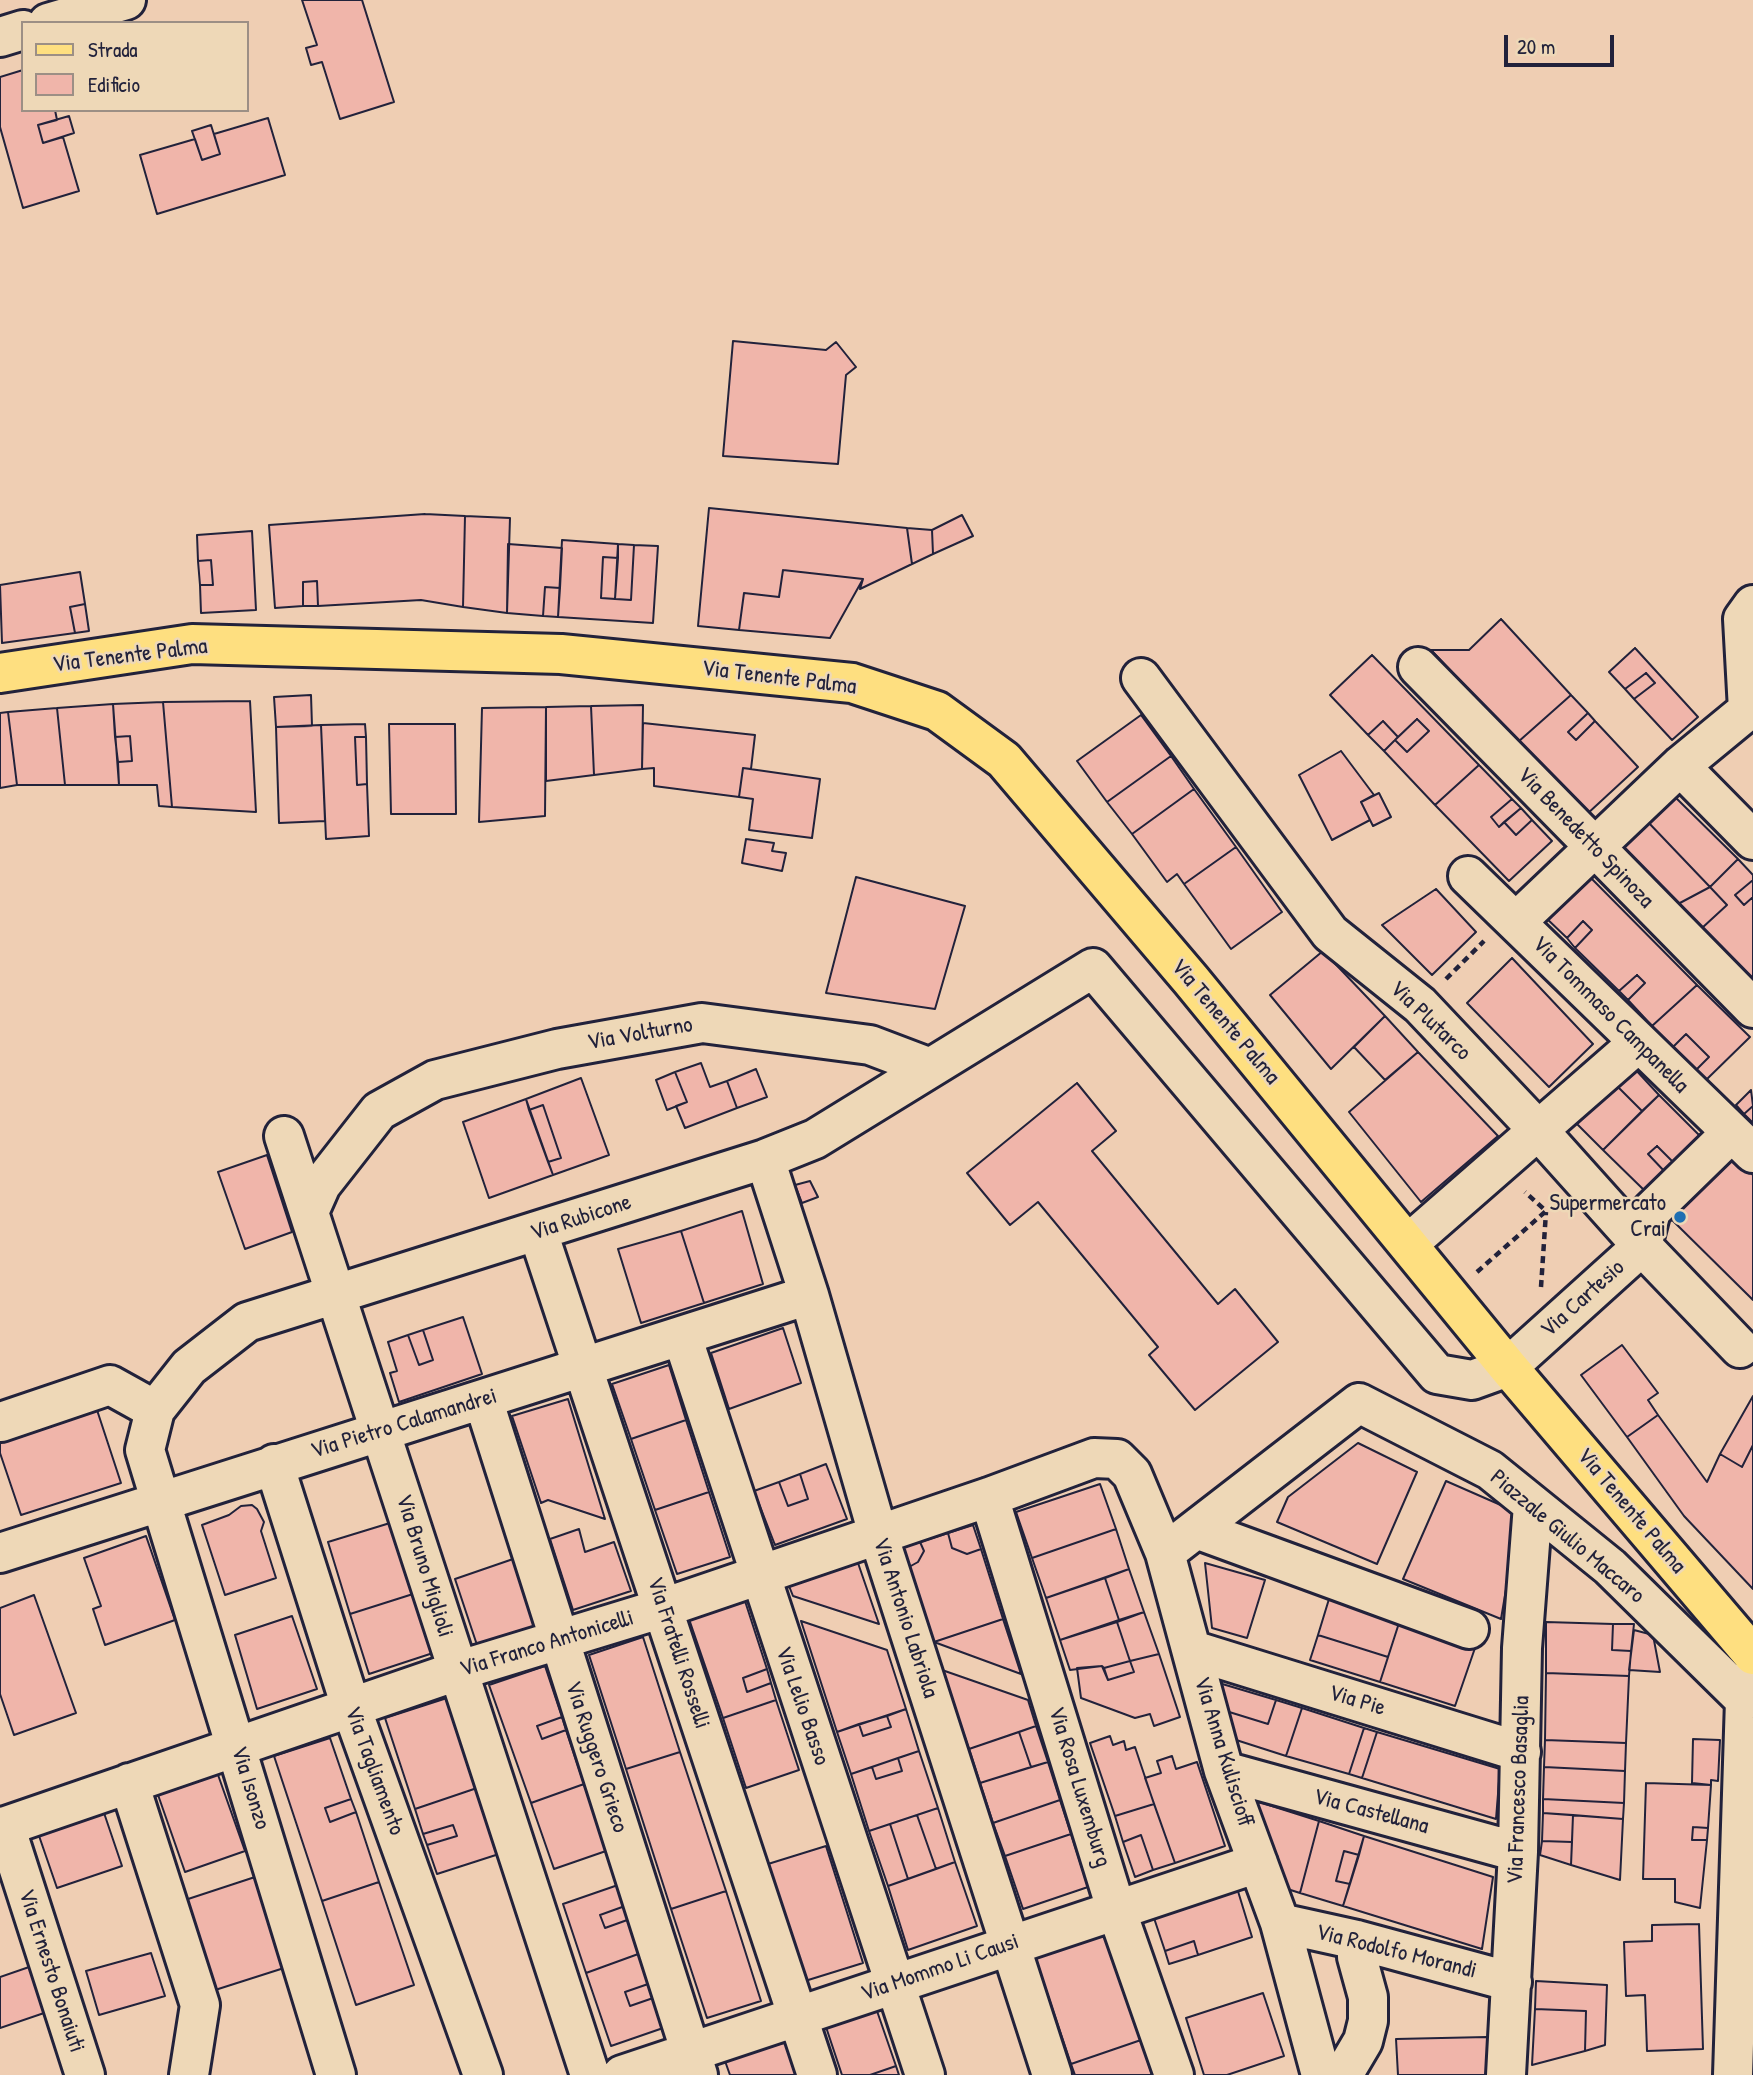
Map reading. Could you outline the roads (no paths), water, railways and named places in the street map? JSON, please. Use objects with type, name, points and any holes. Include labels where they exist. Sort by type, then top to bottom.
[{"type":"main road","name":"Via Tenente Palma","points":[[0,673],[192,644],[561,654],[852,683],[937,711],[1004,760],[1200,991],[1508,1367],[1753,1655]]},
{"type":"street","points":[[55,21],[126,0]]},
{"type":"street","points":[[0,37],[21,31]]},
{"type":"street","points":[[1502,929],[1594,849],[1680,766],[1748,710],[1743,619],[1753,605]]},
{"type":"street","name":"Via Benedetto Spinoza","points":[[1418,667],[1753,1008]]},
{"type":"street","name":"Via Plutarco","points":[[1141,678],[1330,933],[1420,1005],[1740,1348]]},
{"type":"street","points":[[1680,766],[1753,840]]},
{"type":"street","name":"Via Tommaso Campanella","points":[[1468,876],[1502,929],[1637,1043],[1742,1143]]},
{"type":"street","name":"Via Rubicone","points":[[163,1502],[145,1450],[155,1410],[189,1367],[247,1322],[765,1159],[816,1139],[1093,968],[1437,1374],[1472,1380],[1508,1367]]},
{"type":"street","name":"Via Volturno","points":[[309,1212],[321,1185],[379,1111],[435,1080],[558,1049],[702,1023],[870,1045],[929,1067]]},
{"type":"street","points":[[1408,1244],[1637,1043]]},
{"type":"street","name":"Via Bruno Miglioli","points":[[285,1136],[590,2075]]},
{"type":"street","name":"Via Cartesio","points":[[1508,1367],[1642,1246],[1651,1211],[1742,1143]]},
{"type":"street","name":"Via Antonio Labriola","points":[[765,1159],[809,1295],[878,1534],[1052,2075]]},
{"type":"street","name":"Via Fratelli Rosselli","points":[[538,1232],[817,2075]]},
{"type":"street","name":"Via Pietro Calamandrei","points":[[0,1553],[809,1295]]},
{"type":"street","name":"Via Lelio Basso","points":[[682,1336],[758,1575],[925,2075]]},
{"type":"street","points":[[1,1422],[110,1385],[155,1410]]},
{"type":"street","name":"Via Ruggero Grieco","points":[[483,1399],[694,2063]]},
{"type":"street","name":"Piazzale Giulio Maccaro","points":[[1165,1553],[1359,1403],[1490,1470],[1610,1567],[1749,1687]]},
{"type":"street","name":"Via Franco Antonicelli","points":[[2,1827],[457,1671],[663,1608],[989,1497],[1094,1458]]},
{"type":"street","name":"Via Anna Kuliscioff","points":[[1094,1458],[1117,1459],[1132,1474],[1165,1553],[1224,1771],[1280,1923],[1321,2075]]},
{"type":"street","name":"Via Tagliamento","points":[[274,1464],[351,1707],[483,2075]]},
{"type":"street","name":"Via Rosa Luxemburg","points":[[989,1497],[1116,1909],[1174,2075]]},
{"type":"street","name":"Via Isonzo","points":[[163,1502],[336,2075]]},
{"type":"street","name":"Via Francesco Basaglia","points":[[1506,2075],[1518,1852],[1522,1648],[1533,1505]]},
{"type":"street","points":[[1196,1529],[1469,1629]]},
{"type":"street","name":"Via Pie","points":[[1192,1650],[1521,1752]]},
{"type":"street","points":[[1733,2075],[1743,1967],[1749,1687]]},
{"type":"street","name":"Via Castellana","points":[[1224,1771],[1518,1852]]},
{"type":"street","points":[[129,1783],[200,2005],[189,2075]]},
{"type":"street","name":"Via Ernesto Bonaiuti","points":[[2,1827],[85,2075]]},
{"type":"street","name":"Via Mommo Li Causi","points":[[622,2075],[694,2063],[798,2016],[1258,1863]]},
{"type":"street","name":"Via Rodolfo Morandi","points":[[1280,1923],[1357,1940],[1512,1982]]},
{"type":"street","points":[[1343,2075],[1363,2041],[1368,2021],[1368,1997],[1357,1957],[1357,1940]]},
{"type":"place","name":"Supermercato Crai","points":[[1680,1217]]}]
